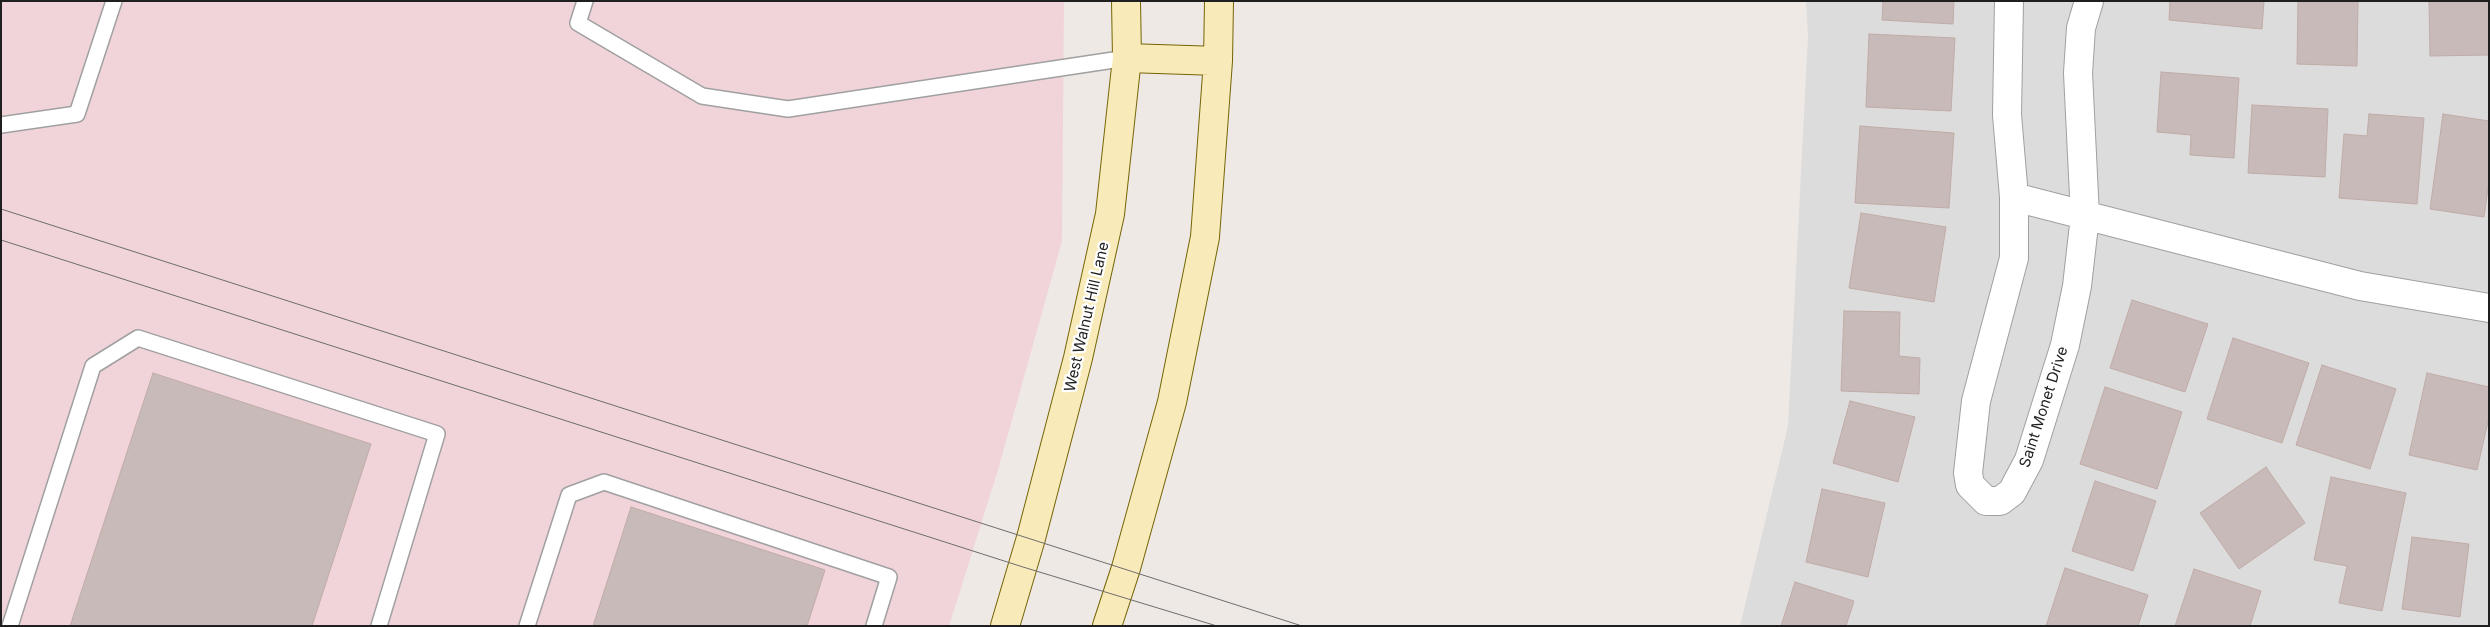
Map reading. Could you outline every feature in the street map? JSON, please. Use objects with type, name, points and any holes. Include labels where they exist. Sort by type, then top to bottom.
[{"type":"main road","name":"West Walnut Hill Lane","points":[[1005,626],[1031,538],[1078,358],[1110,214],[1127,58],[1126,1]]},
{"type":"main road","points":[[1107,626],[1126,568],[1174,392],[1205,237],[1218,61],[1219,1]]},
{"type":"main road","points":[[1127,58],[1218,61]]},
{"type":"street","name":"Saint Monet Drive","points":[[2009,1],[2007,114],[2014,197],[2014,258],[1976,401],[1968,473],[1970,485],[1986,501],[2000,501],[2012,492],[2029,460],[2065,345],[2077,286],[2085,216],[2078,73],[2080,28],[2089,1]]},
{"type":"street","points":[[2014,197],[2360,286],[2489,308]]},
{"type":"lane","points":[[1,125],[77,114],[114,1]]},
{"type":"lane","points":[[585,1],[578,23],[702,96],[788,109],[1127,58]]},
{"type":"lane","points":[[10,626],[93,366],[138,338],[437,434],[379,626]]},
{"type":"lane","points":[[527,626],[569,495],[604,482],[889,577],[874,626]]},
{"type":"shaded area","points":[[1,1],[1064,1],[1062,241],[998,470],[949,626],[1,626]]},
{"type":"shaded area","points":[[1806,1],[2489,1],[2489,626],[1740,626],[1788,426],[1808,36]]},
{"type":"building","points":[[1883,1],[1954,1],[1953,24],[1882,20]]},
{"type":"building","points":[[2170,1],[2264,1],[2262,29],[2169,20]]},
{"type":"building","points":[[2298,1],[2358,1],[2357,66],[2297,64]]},
{"type":"building","points":[[2429,1],[2489,1],[2489,55],[2430,56]]},
{"type":"building","points":[[1869,34],[1955,38],[1951,111],[1866,107]]},
{"type":"building","points":[[2161,72],[2239,78],[2234,158],[2190,155],[2191,135],[2157,132]]},
{"type":"building","points":[[2252,105],[2328,109],[2325,177],[2248,173]]},
{"type":"building","points":[[2369,114],[2424,118],[2417,204],[2339,198],[2344,134],[2367,136]]},
{"type":"building","points":[[2443,114],[2489,121],[2489,181],[2484,217],[2430,209]]},
{"type":"building","points":[[1860,126],[1954,133],[1949,208],[1855,203]]},
{"type":"building","points":[[1861,213],[1946,227],[1934,302],[1849,288]]},
{"type":"building","points":[[2132,300],[2208,324],[2185,392],[2110,368]]},
{"type":"building","points":[[1844,311],[1900,312],[1899,356],[1920,358],[1919,394],[1841,391]]},
{"type":"building","points":[[2233,338],[2309,363],[2282,443],[2207,419]]},
{"type":"building","points":[[2322,365],[2396,389],[2370,469],[2296,445]]},
{"type":"building","points":[[153,373],[371,444],[312,626],[70,626]]},
{"type":"building","points":[[2427,373],[2489,387],[2489,417],[2477,470],[2409,455]]},
{"type":"building","points":[[2105,387],[2182,412],[2157,489],[2080,464]]},
{"type":"building","points":[[1850,401],[1915,417],[1898,482],[1833,463]]},
{"type":"building","points":[[2266,467],[2305,523],[2239,569],[2200,513]]},
{"type":"building","points":[[2331,477],[2406,493],[2382,611],[2339,603],[2347,566],[2314,560]]},
{"type":"building","points":[[2095,481],[2156,501],[2133,571],[2072,551]]},
{"type":"building","points":[[1822,489],[1885,503],[1868,577],[1806,562]]},
{"type":"building","points":[[631,507],[825,570],[807,626],[593,626]]},
{"type":"building","points":[[2412,537],[2469,544],[2460,617],[2402,609]]},
{"type":"building","points":[[2065,568],[2148,595],[2138,626],[2046,626]]},
{"type":"building","points":[[2194,569],[2261,591],[2250,626],[2175,626]]},
{"type":"building","points":[[1795,582],[1854,601],[1846,626],[1781,626]]},
{"type":"tram line","points":[[1,209],[1302,626]]},
{"type":"tram line","points":[[1,240],[1023,567],[1217,626]]}]
